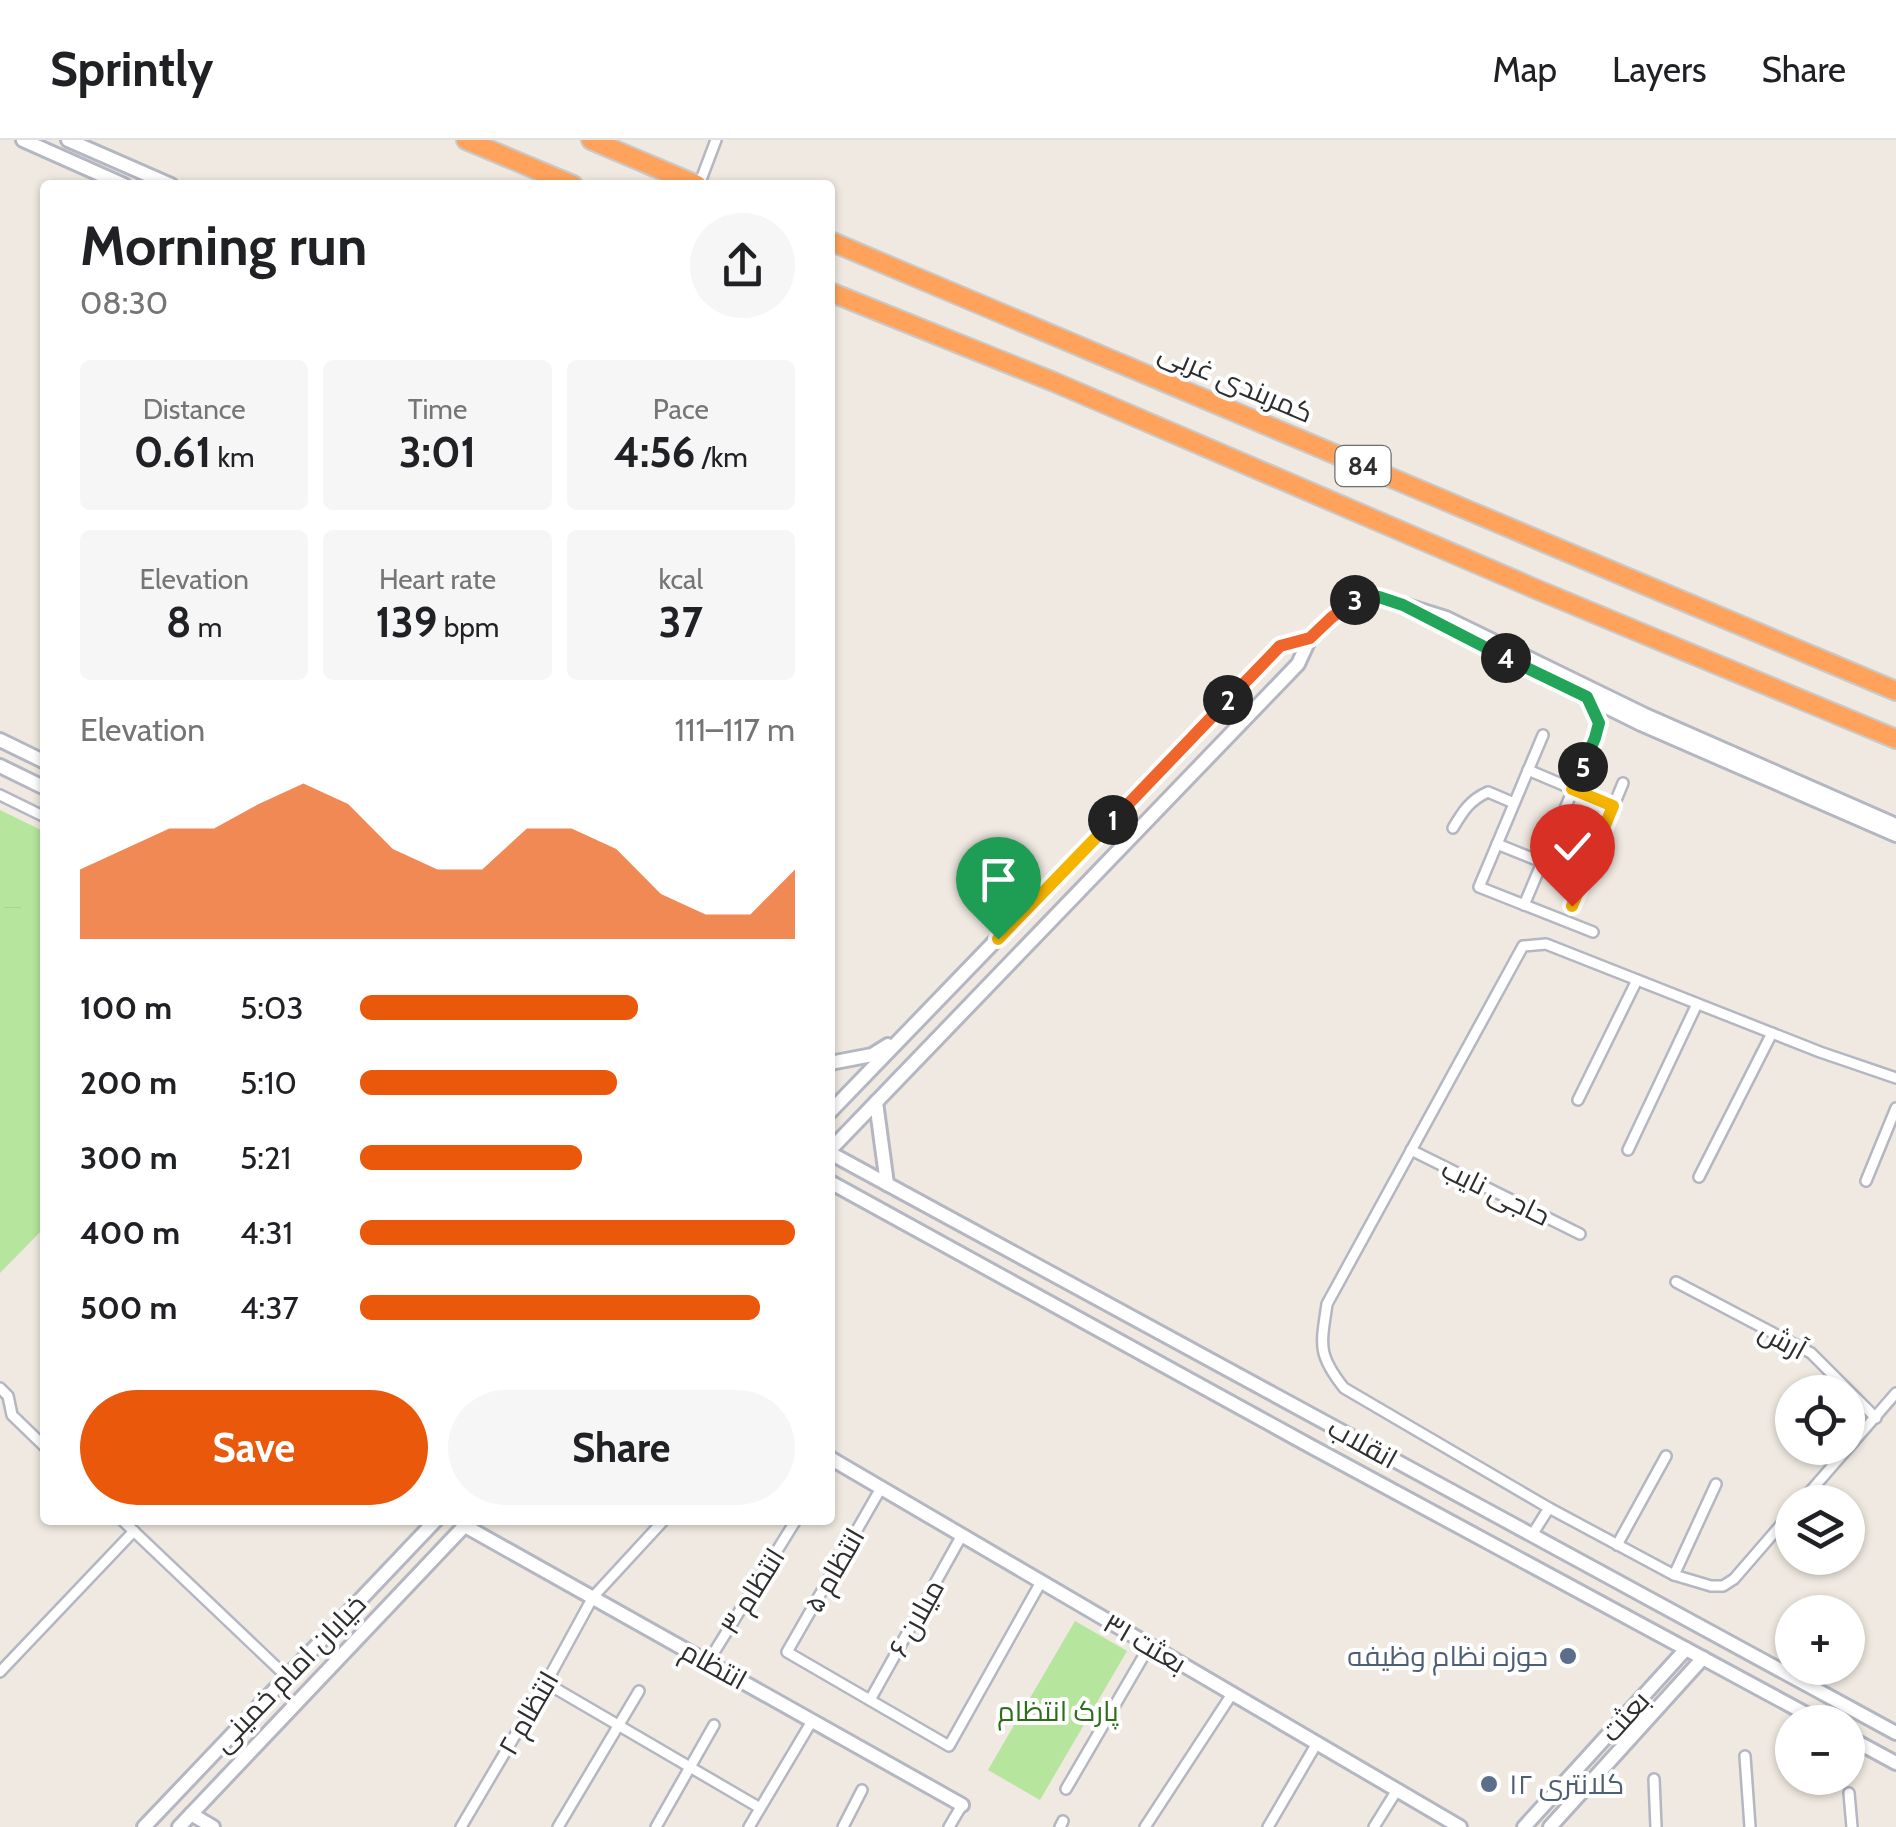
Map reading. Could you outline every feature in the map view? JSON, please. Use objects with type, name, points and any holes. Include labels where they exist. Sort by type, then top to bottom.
[{"type":"highway","points":[[466,140],[561,180]]},
{"type":"highway","points":[[590,140],[686,180]]},
{"type":"highway","name":"کمربندی غربی","points":[[835,243],[1896,691]]},
{"type":"highway","name":"84","points":[[835,294],[1054,382],[1896,739]]},
{"type":"main road","points":[[23,140],[113,180]]},
{"type":"main road","points":[[68,140],[159,180]]},
{"type":"main road","points":[[84,167],[91,150]]},
{"type":"main road","points":[[835,1146],[1298,664],[1310,638],[1360,597],[1379,597],[1446,618],[1663,723],[1896,824]]},
{"type":"main road","points":[[1403,605],[1730,764],[1896,835]]},
{"type":"main road","points":[[835,1107],[1280,646],[1310,638]]},
{"type":"main road","points":[[0,740],[40,760]]},
{"type":"main road","points":[[0,766],[40,786]]},
{"type":"main road","points":[[835,1062],[872,1055],[903,1036]]},
{"type":"main road","points":[[876,1102],[888,1184]]},
{"type":"main road","name":"انقلاب","points":[[835,1154],[1896,1733]]},
{"type":"main road","points":[[852,1194],[866,1173]]},
{"type":"main road","name":"انقلاب","points":[[835,1185],[1790,1705]]},
{"type":"main road","points":[[1312,1447],[1325,1422]]},
{"type":"main road","name":"بعثت ۳۱","points":[[835,1463],[1397,1790],[1441,1822],[1460,1827]]},
{"type":"main road","name":"خیابان امام خمینی","points":[[144,1827],[431,1525]]},
{"type":"main road","name":"خیابان امام خمینی","points":[[179,1827],[466,1525]]},
{"type":"main road","name":"انتظام","points":[[471,1525],[962,1805]]},
{"type":"main road","name":"بعثت","points":[[1524,1827],[1686,1649]]},
{"type":"main road","name":"بعثت","points":[[1550,1827],[1703,1658]]},
{"type":"main road","points":[[268,1694],[287,1712]]},
{"type":"main road","points":[[1865,1746],[1896,1763]]},
{"type":"main road","points":[[191,1814],[213,1827]]},
{"type":"street","points":[[700,180],[716,140]]},
{"type":"street","points":[[1524,905],[1599,723],[1587,697]]},
{"type":"street","points":[[1542,734],[1479,887],[1592,932]]},
{"type":"street","points":[[1528,770],[1613,806]]},
{"type":"street","points":[[1572,906],[1623,783]]},
{"type":"street","points":[[1453,828],[1464,810],[1488,792],[1514,803]]},
{"type":"street","points":[[0,795],[40,815]]},
{"type":"street","points":[[1497,844],[1584,879]]},
{"type":"street","points":[[1775,1531],[1734,1578],[1722,1586],[1674,1575],[1548,1508],[1344,1388],[1327,1367],[1322,1342],[1328,1304],[1523,946],[1546,944],[1772,1034],[1896,1078]]},
{"type":"street","points":[[1578,1100],[1638,980]]},
{"type":"street","points":[[1628,1150],[1698,1004]]},
{"type":"street","points":[[1699,1178],[1772,1034]]},
{"type":"street","points":[[1866,1180],[1896,1108]]},
{"type":"street","name":"حاجی نایب","points":[[1412,1150],[1580,1234]]},
{"type":"street","name":"آرش","points":[[1676,1282],[1811,1353],[1876,1418]]},
{"type":"street","points":[[0,1388],[8,1396],[12,1415],[40,1442]]},
{"type":"street","points":[[1816,1485],[1896,1393]]},
{"type":"street","points":[[1617,1545],[1666,1456]]},
{"type":"street","points":[[1674,1575],[1716,1484]]},
{"type":"street","name":"انتظام ۵","points":[[870,1700],[787,1652],[880,1488]]},
{"type":"street","points":[[1532,1535],[1548,1508]]},
{"type":"street","points":[[127,1525],[286,1676]]},
{"type":"street","name":"انتظام ۲","points":[[461,1827],[593,1597],[659,1525]]},
{"type":"street","name":"انتظام ۳","points":[[708,1662],[793,1525]]},
{"type":"street","points":[[0,1672],[134,1531]]},
{"type":"street","name":"میلان ۶","points":[[870,1700],[962,1536]]},
{"type":"street","points":[[870,1700],[949,1746],[1041,1582]]},
{"type":"street","points":[[1066,1789],[1150,1646]]},
{"type":"street","points":[[546,1683],[760,1808]]},
{"type":"street","points":[[558,1827],[639,1691]]},
{"type":"street","points":[[1145,1827],[1232,1694]]},
{"type":"street","points":[[749,1827],[812,1720]]},
{"type":"street","points":[[656,1827],[714,1725]]},
{"type":"street","points":[[1268,1827],[1317,1743]]},
{"type":"street","points":[[1745,1756],[1750,1827]]},
{"type":"street","points":[[1654,1779],[1656,1827]]},
{"type":"street","points":[[842,1827],[862,1790]]},
{"type":"street","points":[[1374,1827],[1397,1790]]},
{"type":"street","points":[[1849,1795],[1852,1827]]},
{"type":"street","points":[[949,1827],[962,1805]]},
{"type":"green space","points":[[0,810],[40,830],[40,1232],[0,1273]]},
{"type":"green space","points":[[0,907],[35,907],[24,931],[0,928]]},
{"type":"green space","name":"پارک انتظام","points":[[1075,1621],[1127,1651],[1040,1800],[988,1770]]},
{"type":"place","name":"حوزه نظام وظیفه","points":[[1568,1656]]},
{"type":"place","name":"کلانتری ۱۲","points":[[1489,1784]]},
{"type":"route","points":[[998,939],[1280,646],[1310,638],[1360,597],[1379,597],[1403,605],[1587,697],[1599,723],[1572,789],[1613,806],[1572,906]]}]
